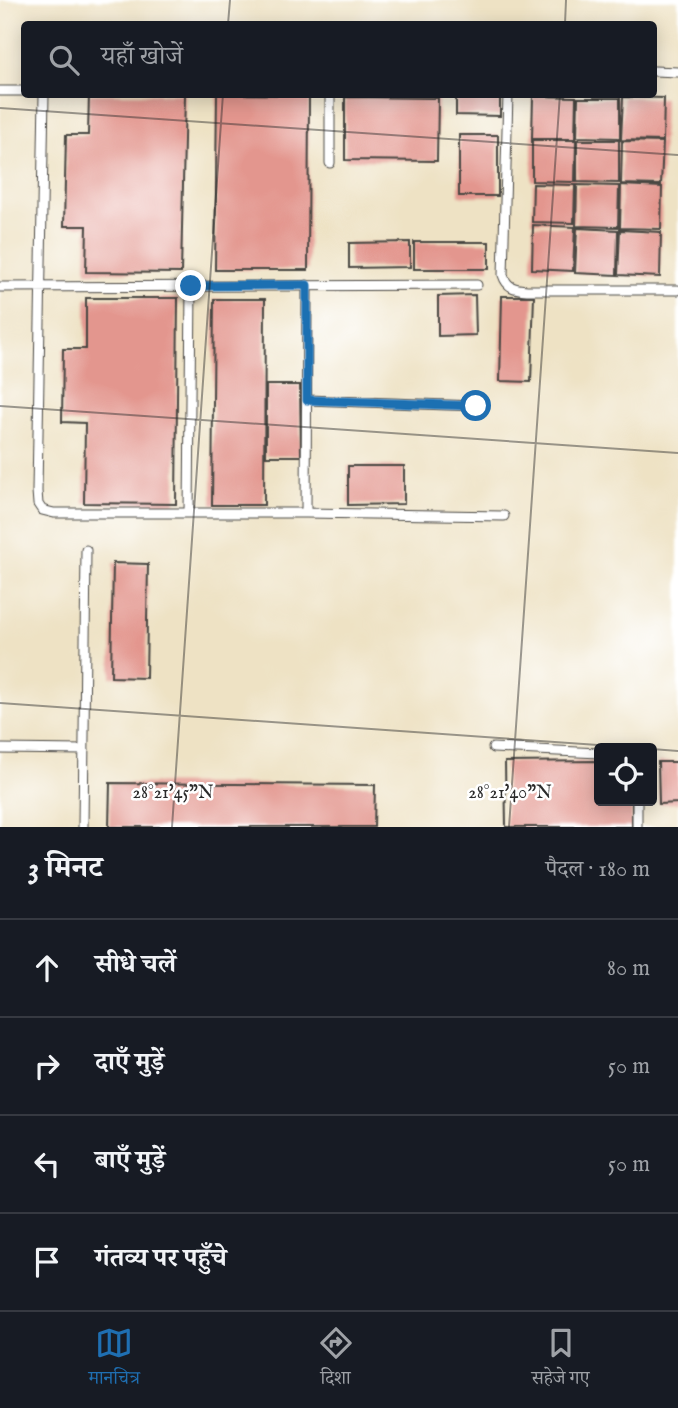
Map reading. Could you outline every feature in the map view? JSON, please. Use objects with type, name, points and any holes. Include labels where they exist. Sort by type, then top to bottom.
[{"type":"lane","points":[[657,71],[678,72]]},
{"type":"lane","points":[[0,91],[21,92]]},
{"type":"lane","points":[[44,98],[37,491],[38,504],[42,510],[54,513],[504,516]]},
{"type":"lane","points":[[330,98],[330,163]]},
{"type":"lane","points":[[508,98],[503,275],[508,285],[527,290],[678,290]]},
{"type":"lane","points":[[306,513],[307,285]]},
{"type":"lane","points":[[0,287],[477,285]]},
{"type":"lane","points":[[189,513],[191,286]]},
{"type":"lane","points":[[307,400],[476,406]]},
{"type":"lane","points":[[83,827],[86,550]]},
{"type":"lane","points":[[493,748],[594,753]]},
{"type":"lane","points":[[0,749],[84,750]]},
{"type":"lane","points":[[637,806],[637,827]]},
{"type":"building","points":[[89,98],[185,98],[181,273],[86,272],[87,226],[64,226],[66,135],[88,135]]},
{"type":"building","points":[[217,98],[309,98],[308,270],[215,270]]},
{"type":"building","points":[[345,98],[438,98],[437,161],[345,160]]},
{"type":"building","points":[[456,98],[500,98],[500,116],[456,115]]},
{"type":"building","points":[[533,98],[576,98],[575,139],[532,139]]},
{"type":"building","points":[[578,98],[620,98],[620,138],[577,137]]},
{"type":"building","points":[[623,98],[664,98],[663,141],[621,140]]},
{"type":"building","points":[[459,135],[498,135],[498,196],[459,196]]},
{"type":"building","points":[[532,140],[576,140],[575,182],[532,181]]},
{"type":"building","points":[[577,140],[619,140],[619,183],[577,182]]},
{"type":"building","points":[[622,141],[663,142],[661,185],[621,184]]},
{"type":"building","points":[[533,184],[575,185],[574,223],[532,222]]},
{"type":"building","points":[[577,185],[619,186],[618,227],[576,226]]},
{"type":"building","points":[[621,185],[662,187],[661,229],[620,228]]},
{"type":"building","points":[[533,225],[575,227],[573,271],[532,269]]},
{"type":"building","points":[[577,228],[618,230],[617,275],[575,273]]},
{"type":"building","points":[[620,230],[661,232],[660,277],[618,275]]},
{"type":"building","points":[[410,242],[410,267],[349,268],[349,243]]},
{"type":"building","points":[[414,242],[489,242],[489,269],[414,269]]},
{"type":"building","points":[[475,295],[476,335],[438,336],[438,296]]},
{"type":"building","points":[[502,296],[534,296],[531,382],[500,381]]},
{"type":"building","points":[[86,298],[178,298],[176,504],[84,503],[85,423],[62,422],[63,349],[86,349]]},
{"type":"building","points":[[214,299],[265,299],[264,505],[212,505]]},
{"type":"building","points":[[266,385],[300,385],[301,456],[266,456]]},
{"type":"building","points":[[348,466],[404,466],[404,504],[348,505]]},
{"type":"building","points":[[113,563],[148,564],[146,678],[111,677]]},
{"type":"building","points":[[594,761],[594,806],[632,806],[632,827],[506,827],[505,762]]},
{"type":"building","points":[[658,762],[678,762],[678,803],[659,804]]},
{"type":"building","points":[[110,783],[375,785],[374,827],[109,827]]},
{"type":"route","points":[[191,286],[307,285],[307,400],[476,406]]}]
